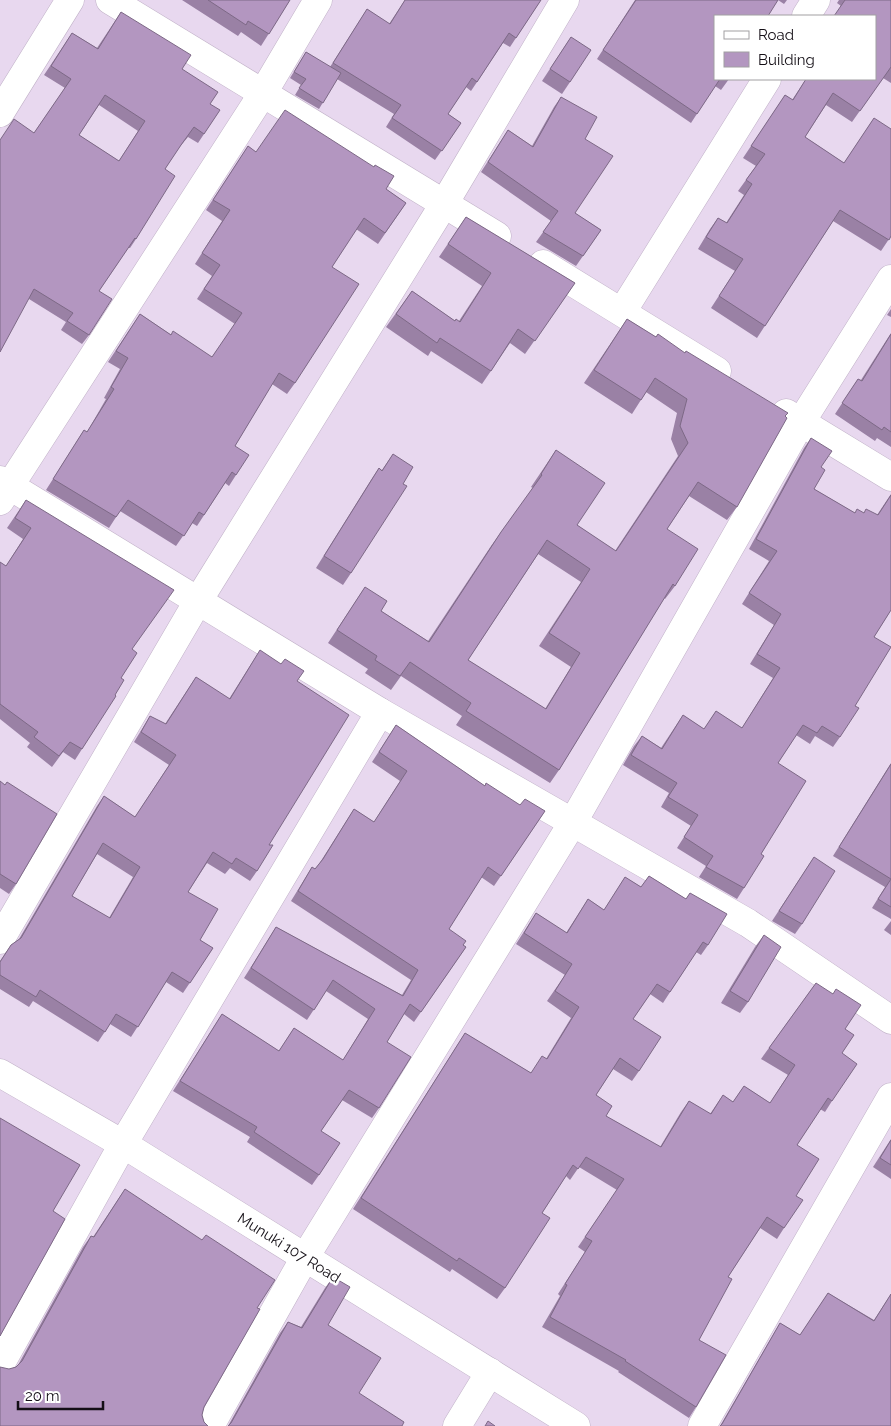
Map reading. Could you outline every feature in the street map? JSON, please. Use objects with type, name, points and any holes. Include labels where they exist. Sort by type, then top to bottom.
[{"type":"street","points":[[0,113],[70,0]]},
{"type":"street","points":[[110,0],[736,382]]},
{"type":"street","points":[[318,0],[263,93],[3,489],[198,601],[380,712],[748,923],[891,1020]]},
{"type":"street","points":[[0,940],[198,601],[444,204],[565,0]]},
{"type":"street","points":[[807,15],[816,0]]},
{"type":"street","points":[[622,312],[766,80]]},
{"type":"street","points":[[210,1426],[304,1258],[573,822],[801,422],[891,279]]},
{"type":"street","points":[[769,402],[891,477]]},
{"type":"street","points":[[0,1365],[123,1144],[380,712]]},
{"type":"street","name":"Munuki 107 Road","points":[[0,1073],[123,1144],[576,1426]]},
{"type":"street","points":[[702,1426],[891,1097]]},
{"type":"street","points":[[457,1426],[490,1372]]},
{"type":"building","points":[[208,0],[290,0],[269,34],[248,21],[246,25]]},
{"type":"building","points":[[405,0],[541,0],[516,38],[509,33],[477,82],[472,78],[448,114],[461,123],[442,151],[392,118],[401,105],[333,63],[367,9],[390,24]]},
{"type":"building","points":[[636,0],[778,0],[769,15],[714,15],[714,80],[719,80],[697,114],[603,50]]},
{"type":"building","points":[[845,0],[891,0],[891,67],[860,111],[833,93],[805,137],[844,163],[874,118],[891,129],[891,236],[889,240],[840,210],[765,326],[719,296],[743,259],[706,237],[718,218],[727,223],[752,184],[746,180],[765,154],[751,146],[785,95],[793,100],[805,80],[876,80],[876,15],[835,15]]},
{"type":"building","points":[[121,12],[191,55],[182,69],[218,92],[210,104],[220,110],[204,134],[194,127],[165,169],[175,176],[136,239],[99,291],[112,299],[89,335],[67,321],[73,313],[34,289],[0,352],[0,140],[14,119],[34,133],[71,79],[51,66],[72,33],[98,49]],"holes":[[[105,95],[145,121],[119,161],[79,135]]]},
{"type":"building","points":[[571,37],[591,50],[570,82],[550,69]]},
{"type":"building","points":[[306,52],[341,73],[323,103],[299,88],[306,79],[294,72]]},
{"type":"building","points":[[561,97],[597,117],[585,139],[613,156],[575,213],[601,230],[583,256],[543,232],[558,211],[488,162],[508,130],[533,147]]},
{"type":"building","points":[[285,110],[374,167],[375,165],[394,176],[386,189],[406,203],[385,233],[364,218],[332,267],[359,284],[295,383],[279,373],[235,446],[249,455],[236,475],[232,472],[204,515],[199,512],[184,536],[128,500],[116,517],[53,479],[84,430],[87,432],[114,389],[111,387],[128,358],[116,351],[140,314],[171,335],[173,331],[212,357],[242,313],[204,289],[220,265],[202,253],[230,210],[213,200],[248,146],[256,152]]},
{"type":"building","points":[[466,217],[575,283],[535,341],[518,329],[491,371],[440,338],[437,343],[396,314],[412,291],[455,321],[456,319],[460,322],[491,273],[448,244]]},
{"type":"building","points":[[627,319],[656,337],[658,334],[685,353],[686,351],[788,413],[785,416],[787,418],[737,507],[698,482],[667,529],[698,549],[675,586],[673,584],[559,770],[466,711],[471,703],[410,662],[400,676],[375,660],[377,656],[337,630],[365,587],[387,601],[381,611],[429,642],[501,532],[542,475],[556,450],[605,483],[577,525],[616,551],[688,443],[680,426],[687,399],[655,378],[641,400],[594,370]],"holes":[[[547,540],[590,569],[549,633],[580,653],[546,709],[468,660]]]},
{"type":"building","points":[[891,334],[891,432],[884,427],[882,430],[842,403],[858,379],[862,381]]},
{"type":"building","points":[[811,438],[832,451],[821,467],[825,470],[814,489],[855,513],[857,509],[864,513],[866,509],[878,515],[891,495],[891,610],[874,637],[891,647],[855,706],[859,708],[840,737],[822,726],[817,733],[803,725],[778,763],[806,781],[761,854],[764,856],[744,888],[706,867],[713,856],[684,837],[698,815],[668,797],[677,783],[631,755],[642,736],[662,749],[683,715],[704,729],[716,711],[742,728],[780,668],[757,654],[781,614],[749,593],[777,551],[756,539]]},
{"type":"building","points":[[393,454],[413,467],[403,484],[407,486],[351,573],[324,556],[379,468],[382,471]]},
{"type":"building","points":[[26,500],[174,590],[132,649],[137,653],[121,678],[124,680],[116,696],[82,749],[70,742],[59,756],[34,737],[38,732],[0,704],[0,562],[6,566],[31,528],[15,518]]},
{"type":"building","points":[[260,650],[281,664],[285,659],[304,671],[297,681],[349,715],[269,845],[273,845],[257,871],[236,858],[232,864],[213,852],[188,892],[218,909],[200,940],[213,948],[190,983],[172,972],[138,1027],[116,1014],[105,1032],[40,990],[36,997],[0,975],[0,962],[11,945],[21,938],[104,796],[135,817],[176,755],[141,732],[150,716],[166,724],[196,677],[230,699]],"holes":[[[103,843],[140,867],[110,918],[72,896]]]},
{"type":"building","points":[[396,725],[485,786],[486,783],[520,805],[525,799],[545,811],[501,876],[488,867],[449,929],[466,941],[463,945],[466,947],[421,1012],[410,1004],[387,1042],[411,1057],[379,1108],[349,1090],[321,1131],[340,1143],[319,1175],[254,1132],[257,1127],[180,1081],[222,1014],[279,1051],[294,1028],[343,1060],[375,1009],[333,980],[314,1010],[251,968],[276,927],[403,996],[418,970],[298,891],[312,867],[315,869],[323,859],[354,809],[374,822],[407,771],[379,752]]},
{"type":"building","points":[[891,764],[891,879],[839,847]]},
{"type":"building","points":[[0,781],[5,785],[7,782],[57,814],[16,884],[0,874]]},
{"type":"building","points":[[814,857],[835,871],[802,924],[779,911]]},
{"type":"building","points":[[649,876],[686,899],[690,893],[727,914],[708,945],[703,942],[670,992],[657,984],[633,1019],[661,1037],[639,1071],[620,1058],[596,1095],[612,1106],[606,1116],[661,1147],[689,1101],[711,1114],[723,1095],[733,1102],[744,1086],[770,1103],[795,1065],[769,1048],[816,983],[833,994],[836,989],[861,1005],[845,1029],[854,1035],[842,1053],[857,1064],[832,1101],[828,1098],[797,1145],[819,1159],[796,1196],[803,1200],[784,1228],[767,1217],[728,1277],[732,1279],[699,1340],[726,1355],[696,1407],[626,1360],[550,1317],[567,1285],[565,1284],[592,1241],[585,1237],[624,1179],[586,1157],[578,1169],[573,1165],[542,1213],[550,1218],[505,1288],[459,1258],[457,1261],[361,1198],[465,1033],[531,1073],[542,1056],[547,1059],[579,1007],[555,991],[572,964],[524,933],[536,913],[567,933],[588,899],[604,910],[625,877],[641,887]]},
{"type":"building","points":[[891,879],[891,907],[878,899]]},
{"type":"building","points":[[764,935],[781,947],[748,1002],[730,991]]},
{"type":"building","points":[[0,1118],[80,1165],[53,1211],[65,1219],[0,1336]]},
{"type":"building","points":[[891,1140],[891,1165],[880,1158]]},
{"type":"building","points":[[125,1189],[202,1240],[206,1235],[275,1280],[257,1308],[260,1309],[204,1407],[202,1415],[204,1422],[208,1426],[0,1426],[0,1367],[9,1369],[16,1367],[22,1361],[91,1236],[94,1237]]},
{"type":"building","points":[[333,1277],[350,1287],[328,1325],[381,1358],[359,1393],[404,1422],[402,1426],[228,1426],[288,1322],[302,1328]]},
{"type":"building","points":[[828,1293],[874,1321],[891,1294],[891,1426],[720,1426],[780,1323],[800,1335]]},
{"type":"building","points":[[488,1421],[495,1426],[485,1426]]}]
